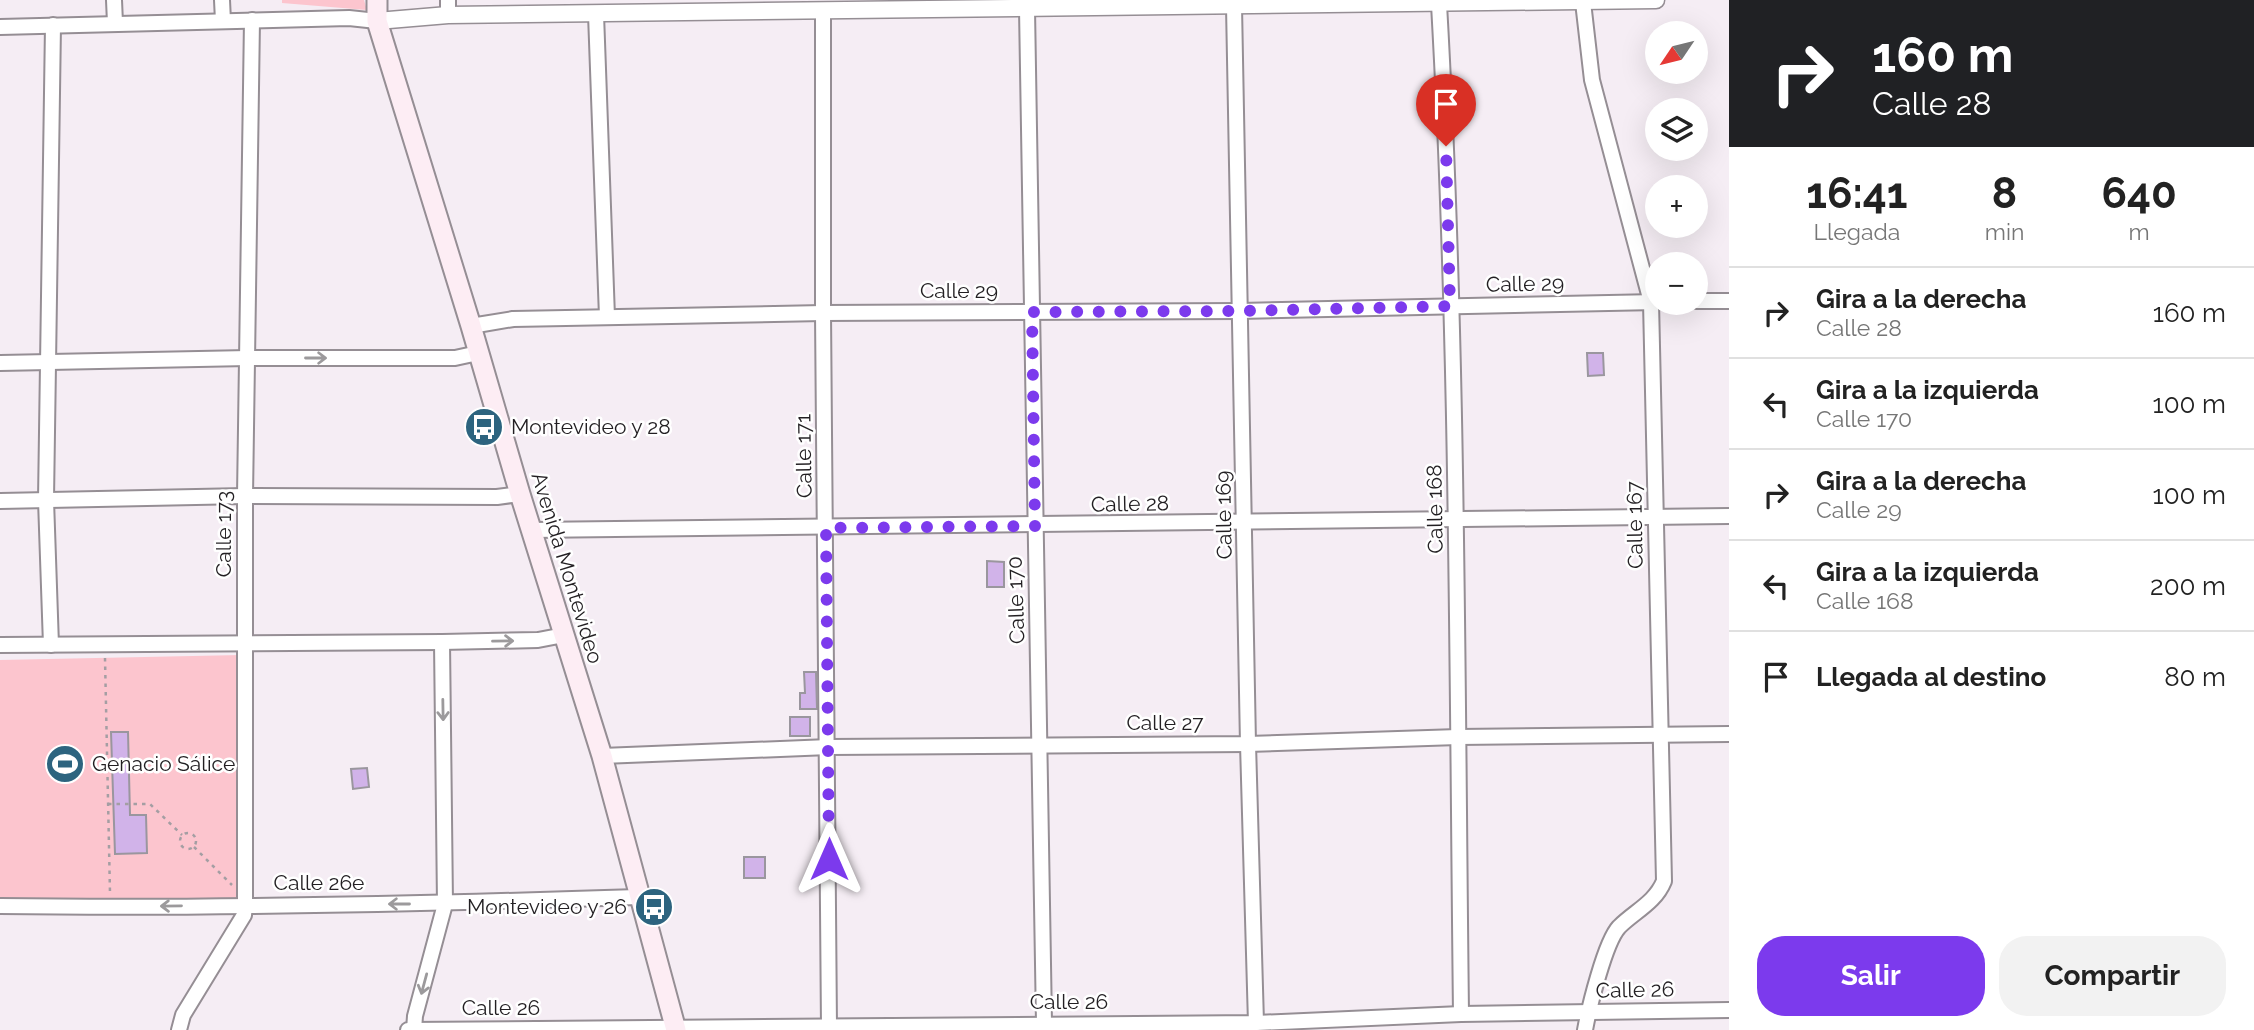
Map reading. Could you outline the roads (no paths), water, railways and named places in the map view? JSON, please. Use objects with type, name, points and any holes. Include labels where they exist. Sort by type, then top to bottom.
[{"type":"main road","name":"Avenida Montevideo","points":[[377,0],[377,21],[602,756],[638,897],[676,1029]]},
{"type":"street","points":[[114,0],[115,23]]},
{"type":"street","points":[[222,0],[223,21]]},
{"type":"street","points":[[0,27],[349,18],[377,21],[448,7],[596,14],[663,6],[823,11],[888,5],[1027,9],[1086,4],[1234,6],[1296,3],[1439,4],[1656,0]]},
{"type":"street","name":"Calle 167","points":[[1583,2],[1592,80],[1645,270]]},
{"type":"street","name":"Calle 168","points":[[1439,4],[1446,120],[1457,519],[1461,1014]]},
{"type":"street","name":"Calle 169","points":[[1234,6],[1256,1023]]},
{"type":"street","name":"Calle 170","points":[[1027,9],[1044,1023]]},
{"type":"street","name":"Calle 171","points":[[823,11],[830,1027]]},
{"type":"street","points":[[596,14],[607,317]]},
{"type":"street","name":"Calle 173","points":[[179,1030],[183,1015],[244,915],[245,905],[245,496],[252,20]]},
{"type":"street","points":[[51,645],[46,500],[53,25]]},
{"type":"street","points":[[1708,301],[1729,301]]},
{"type":"street","name":"Calle 29","points":[[471,326],[502,319],[823,313],[1240,311],[1645,302]]},
{"type":"street","name":"Calle 167","points":[[1585,1030],[1609,945],[1617,929],[1658,894],[1664,881],[1654,315]]},
{"type":"street","points":[[0,363],[248,358],[455,358],[478,353]]},
{"type":"street","points":[[0,500],[245,496],[497,497],[520,494]]},
{"type":"street","name":"Calle 28","points":[[531,530],[1729,516]]},
{"type":"street","points":[[0,645],[442,642],[538,640],[564,635]]},
{"type":"street","points":[[414,1030],[415,1016],[445,904],[442,642]]},
{"type":"street","name":"Calle 27","points":[[602,756],[829,747],[1248,744],[1458,737],[1729,734]]},
{"type":"street","name":"Calle 26e","points":[[0,906],[445,904],[638,897]]},
{"type":"street","name":"Calle 26","points":[[408,1030],[1044,1023],[1083,1027],[1256,1023],[1342,1025],[1461,1014],[1729,1010]]},
{"type":"place","name":"Montevideo y 28","points":[[484,427]]},
{"type":"place","name":"Genacio Sálice","points":[[65,764]]},
{"type":"place","name":"Montevideo y 26","points":[[654,907]]}]
